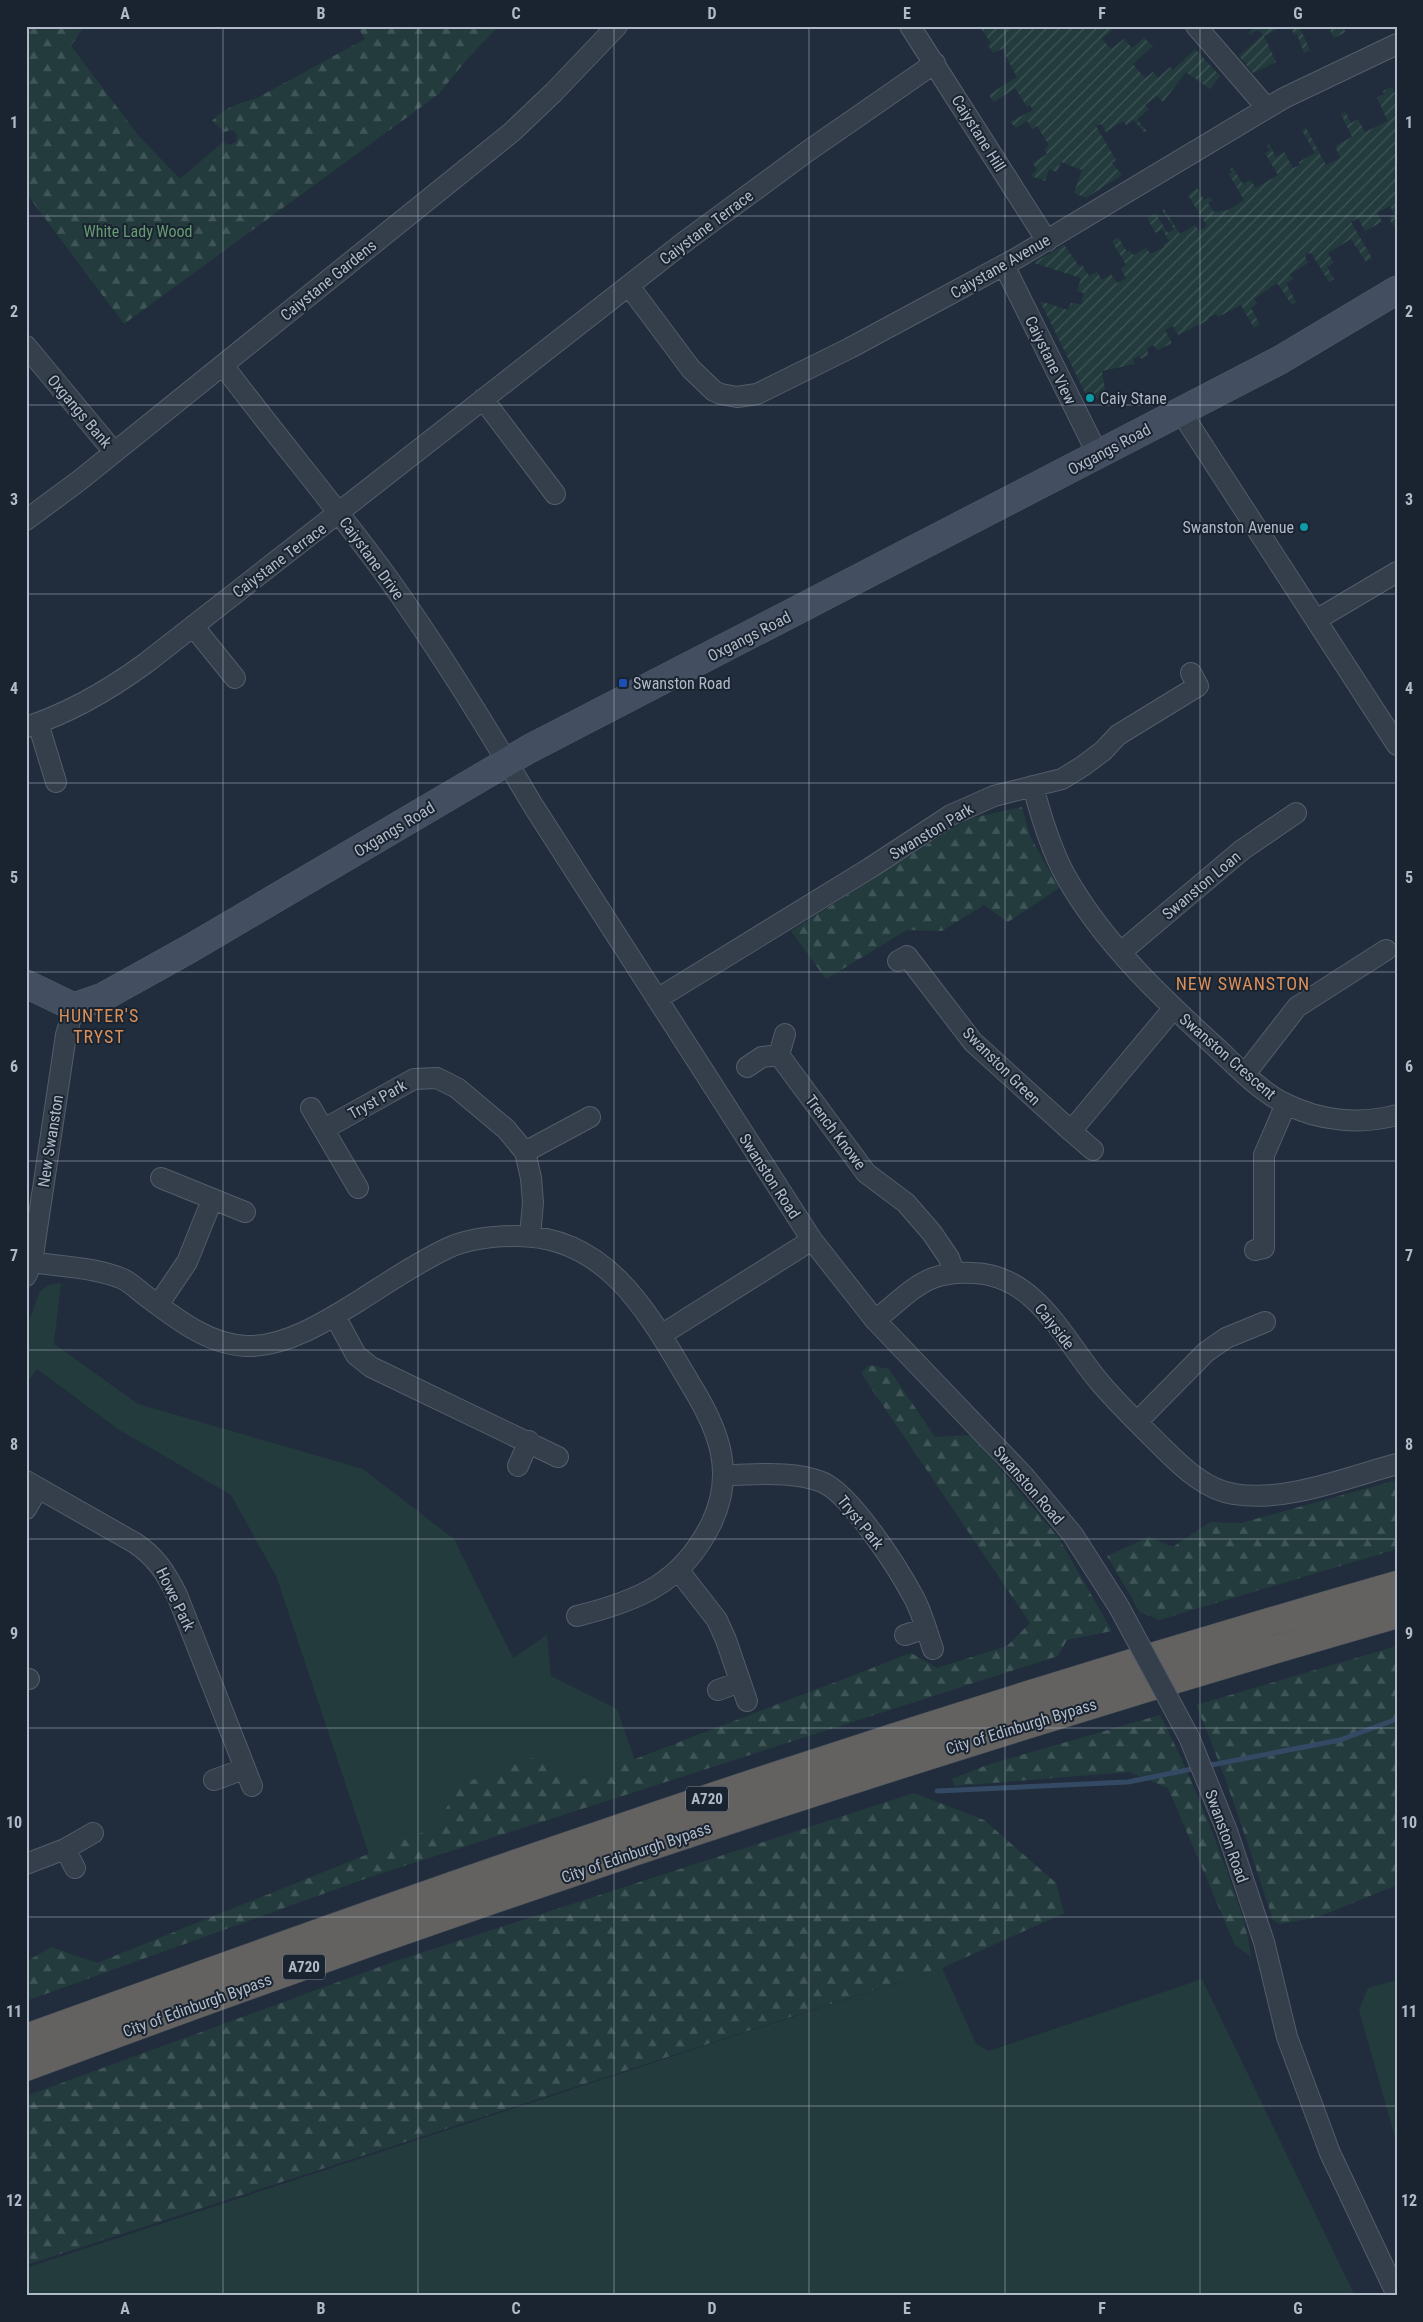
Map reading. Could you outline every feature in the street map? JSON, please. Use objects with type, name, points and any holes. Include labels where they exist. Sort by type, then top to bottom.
[{"type":"highway","name":"City of Edinburgh Bypass","points":[[26,2038],[592,1837],[814,1763],[1254,1626],[1397,1585]]},
{"type":"highway","name":"City of Edinburgh Bypass","points":[[26,2067],[238,1990],[564,1876],[826,1788],[1099,1702],[1397,1614]]},
{"type":"main road","name":"Oxgangs Road","points":[[74,1007],[103,997],[191,948],[507,761],[1280,360],[1397,290]]},
{"type":"main road","points":[[26,984],[74,1007]]},
{"type":"street","name":"Caiystane Gardens","points":[[26,520],[114,452],[527,120],[617,26]]},
{"type":"street","name":"Caiystane Hill","points":[[910,26],[1047,241]]},
{"type":"street","points":[[1196,26],[1266,108]]},
{"type":"street","name":"Caiystane Avenue","points":[[628,286],[700,378],[721,394],[737,397],[756,394],[936,303],[1047,241],[1266,108],[1320,79],[1397,44]]},
{"type":"street","name":"Caiystane Terrace","points":[[56,782],[32,725],[69,710],[111,687],[146,663],[339,514],[628,286],[770,178],[935,63]]},
{"type":"street","name":"Caiystane View","points":[[1004,265],[1098,455]]},
{"type":"street","name":"Oxgangs Bank","points":[[26,346],[114,452]]},
{"type":"street","name":"Caiystane Drive","points":[[223,364],[386,576],[462,688],[507,761]]},
{"type":"street","points":[[483,399],[554,494]]},
{"type":"street","points":[[1181,412],[1397,745]]},
{"type":"street","points":[[1316,620],[1397,572]]},
{"type":"street","points":[[193,626],[235,678]]},
{"type":"street","name":"Swanston Park","points":[[657,999],[870,868],[951,815],[994,796],[1062,779],[1103,751],[1118,735],[1198,686],[1191,673]]},
{"type":"street","name":"Swanston Road","points":[[507,761],[812,1240],[875,1320],[1024,1476],[1073,1535],[1119,1607],[1188,1737],[1227,1831],[1264,1942],[1287,2037],[1324,2135],[1397,2295]]},
{"type":"street","name":"Swanston Crescent","points":[[1033,786],[1048,840],[1065,874],[1089,914],[1173,1009],[1245,1074],[1286,1104],[1316,1116],[1345,1120],[1374,1119],[1397,1115]]},
{"type":"street","name":"Swanston Loan","points":[[1121,952],[1242,850],[1290,822]]},
{"type":"street","name":"Swanston Green","points":[[898,961],[907,956],[973,1042],[1093,1150]]},
{"type":"street","points":[[1245,1074],[1297,1007],[1382,958]]},
{"type":"street","name":"New Swanston","points":[[29,1269],[66,1035],[74,1007]]},
{"type":"street","points":[[1071,1131],[1173,1009]]},
{"type":"street","points":[[747,1067],[762,1057],[779,1055],[785,1034]]},
{"type":"street","name":"Trench Knowe","points":[[779,1055],[866,1173],[906,1203],[932,1233],[949,1258],[954,1272]]},
{"type":"street","name":"Tryst Park","points":[[324,1129],[414,1079],[437,1078],[457,1088],[506,1129],[525,1152],[532,1186],[530,1236]]},
{"type":"street","points":[[1255,1250],[1264,1248],[1264,1155],[1286,1104]]},
{"type":"street","points":[[311,1108],[358,1188]]},
{"type":"street","points":[[525,1152],[590,1117]]},
{"type":"street","points":[[161,1178],[245,1212]]},
{"type":"street","points":[[158,1305],[187,1262],[212,1200]]},
{"type":"street","points":[[29,1269],[97,1271],[125,1280],[193,1330],[223,1342],[248,1346],[291,1339],[335,1316],[449,1247],[490,1236],[530,1236],[572,1246],[607,1267],[638,1300],[709,1415],[722,1446],[724,1475],[718,1509],[700,1546],[679,1570],[652,1588],[620,1614],[577,1616]]},
{"type":"street","points":[[661,1335],[812,1240]]},
{"type":"street","name":"Caiyside","points":[[875,1320],[932,1278],[954,1272],[984,1273],[1009,1281],[1031,1296],[1049,1314],[1066,1340],[1102,1385],[1179,1464],[1203,1482],[1233,1494],[1262,1496],[1297,1491],[1397,1464]]},
{"type":"street","points":[[335,1316],[356,1355],[371,1367],[558,1456]]},
{"type":"street","points":[[1137,1422],[1206,1352],[1226,1338],[1265,1322]]},
{"type":"street","points":[[518,1466],[529,1441]]},
{"type":"street","name":"Tryst Park","points":[[724,1475],[798,1475],[823,1482],[844,1496],[894,1564],[914,1597],[933,1649]]},
{"type":"street","name":"Howe Park","points":[[26,1509],[32,1484],[135,1543],[150,1553],[164,1570],[178,1595],[248,1777],[214,1780]]},
{"type":"street","points":[[679,1570],[717,1620],[747,1701]]},
{"type":"street","points":[[905,1635],[926,1628]]},
{"type":"street","points":[[718,1690],[740,1682]]},
{"type":"street","points":[[26,1864],[65,1849],[93,1833]]},
{"type":"street","points":[[65,1849],[76,1868]]},
{"type":"green space","name":"White Lady Wood","points":[[26,26],[84,26],[71,46],[138,135],[180,179],[223,142],[229,145],[236,142],[237,136],[235,132],[231,130],[224,132],[212,121],[217,116],[243,102],[255,99],[365,39],[357,26],[499,26],[466,60],[439,94],[124,324],[26,193]]},
{"type":"green space","points":[[979,26],[1113,26],[1114,28],[1102,39],[1111,49],[1124,39],[1132,48],[1144,38],[1153,46],[1133,64],[1145,78],[1153,72],[1158,78],[1170,67],[1173,70],[1195,49],[1220,76],[1210,89],[1186,72],[1163,102],[1157,96],[1145,105],[1149,109],[1137,120],[1147,131],[1144,132],[1134,120],[1126,125],[1123,121],[1106,132],[1101,124],[1096,126],[1116,160],[1112,163],[1122,175],[1086,198],[1074,193],[1082,170],[1061,162],[1057,172],[1049,169],[1045,181],[1031,176],[1037,170],[1033,163],[1047,154],[1044,149],[1049,145],[1037,126],[1032,129],[1027,121],[1016,128],[1010,122],[1033,110],[1030,105],[1027,107],[1015,88],[994,102],[989,95],[1017,77],[1002,49],[993,53],[988,45],[991,43]]},
{"type":"green space","points":[[1255,26],[1284,26],[1264,36],[1276,62],[1253,73],[1239,56],[1263,35],[1258,29],[1250,35],[1248,33]]},
{"type":"green space","points":[[1290,26],[1299,26],[1310,50],[1304,53],[1297,34],[1294,35]]},
{"type":"green space","points":[[1328,26],[1341,26],[1346,32],[1334,38]]},
{"type":"green space","points":[[1392,87],[1397,97],[1397,208],[1395,209],[1397,232],[1389,218],[1394,214],[1390,206],[1377,213],[1382,222],[1365,231],[1358,218],[1351,222],[1372,258],[1366,262],[1351,239],[1328,253],[1334,263],[1327,267],[1334,279],[1329,282],[1312,254],[1307,253],[1305,257],[1308,263],[1290,274],[1293,279],[1286,283],[1296,302],[1292,305],[1277,283],[1254,299],[1257,304],[1251,308],[1260,325],[1254,328],[1241,305],[1218,317],[1216,314],[1208,318],[1209,320],[1178,335],[1173,326],[1165,330],[1172,343],[1158,350],[1153,345],[1147,348],[1148,355],[1141,359],[1139,356],[1133,359],[1135,364],[1102,371],[1106,397],[1095,399],[1093,394],[1085,393],[1040,301],[1068,310],[1071,303],[1081,304],[1084,293],[1077,291],[1081,278],[1035,262],[1064,245],[1079,266],[1082,265],[1089,276],[1097,272],[1102,280],[1111,274],[1117,283],[1126,278],[1121,269],[1126,265],[1112,241],[1118,237],[1127,252],[1130,251],[1133,255],[1146,248],[1151,254],[1164,247],[1163,245],[1169,241],[1162,229],[1156,233],[1147,218],[1155,213],[1168,233],[1174,229],[1162,210],[1164,209],[1180,234],[1195,225],[1199,231],[1207,226],[1188,195],[1197,188],[1204,200],[1210,197],[1212,200],[1208,203],[1214,212],[1228,210],[1244,200],[1229,174],[1232,172],[1230,169],[1233,168],[1243,184],[1250,180],[1256,188],[1278,175],[1265,153],[1270,150],[1267,146],[1269,144],[1276,157],[1284,152],[1293,168],[1300,165],[1299,162],[1315,153],[1302,130],[1306,128],[1326,165],[1340,158],[1335,146],[1352,137],[1341,114],[1345,112],[1351,123],[1358,119],[1365,132],[1388,121],[1377,98],[1384,94],[1383,91]]},
{"type":"green space","points":[[1022,807],[1030,836],[1059,888],[1008,922],[984,905],[942,931],[907,930],[826,979],[791,931],[967,819]]},
{"type":"green space","points":[[61,1283],[54,1344],[138,1404],[363,1469],[454,1539],[513,1658],[547,1635],[551,1676],[617,1709],[639,1772],[372,1863],[277,1578],[231,1495],[118,1429],[37,1369],[26,1384],[26,1329],[40,1291],[48,1285]]},
{"type":"green space","points":[[869,1365],[889,1369],[935,1437],[971,1435],[1058,1537],[1112,1631],[1067,1640],[1058,1656],[373,1876],[26,2001],[26,1962],[51,1947],[97,1963],[433,1828],[462,1784],[545,1753],[578,1781],[911,1653],[937,1668],[1007,1646],[1030,1623],[861,1373]]},
{"type":"green space","points":[[1397,1480],[1397,1549],[1159,1620],[1140,1612],[1107,1556],[1149,1537],[1173,1547],[1210,1522],[1241,1523]]},
{"type":"green space","points":[[1397,1646],[1397,1885],[1318,1917],[1280,1924],[1273,1920],[1246,1838],[1196,1705]]},
{"type":"green space","points":[[1160,1715],[1189,1775],[1222,1859],[1243,1918],[1251,1957],[1235,1945],[1168,1788],[1129,1772],[955,1786],[952,1779],[987,1765]]},
{"type":"green space","points":[[914,1793],[984,1820],[1056,1883],[1064,1913],[942,1968],[26,2265],[26,2096],[390,1963]]},
{"type":"green space","points":[[942,1968],[976,2044],[989,2051],[1202,1979],[1355,2296],[26,2296],[26,2268]]},
{"type":"green space","points":[[1397,1980],[1397,2144],[1359,2010],[1368,1988]]},
{"type":"waterway","points":[[1206,1766],[1340,1740],[1397,1719]]},
{"type":"waterway","points":[[937,1791],[1128,1782],[1197,1768]]},
{"type":"place","name":"Caiy Stane","points":[[1090,398]]},
{"type":"place","name":"Swanston Avenue","points":[[1304,527]]},
{"type":"place","name":"Swanston Road","points":[[623,683]]},
{"type":"district","name":"NEW SWANSTON","points":[[1243,984]]},
{"type":"district","name":"HUNTER'S TRYST","points":[[99,1026]]}]
